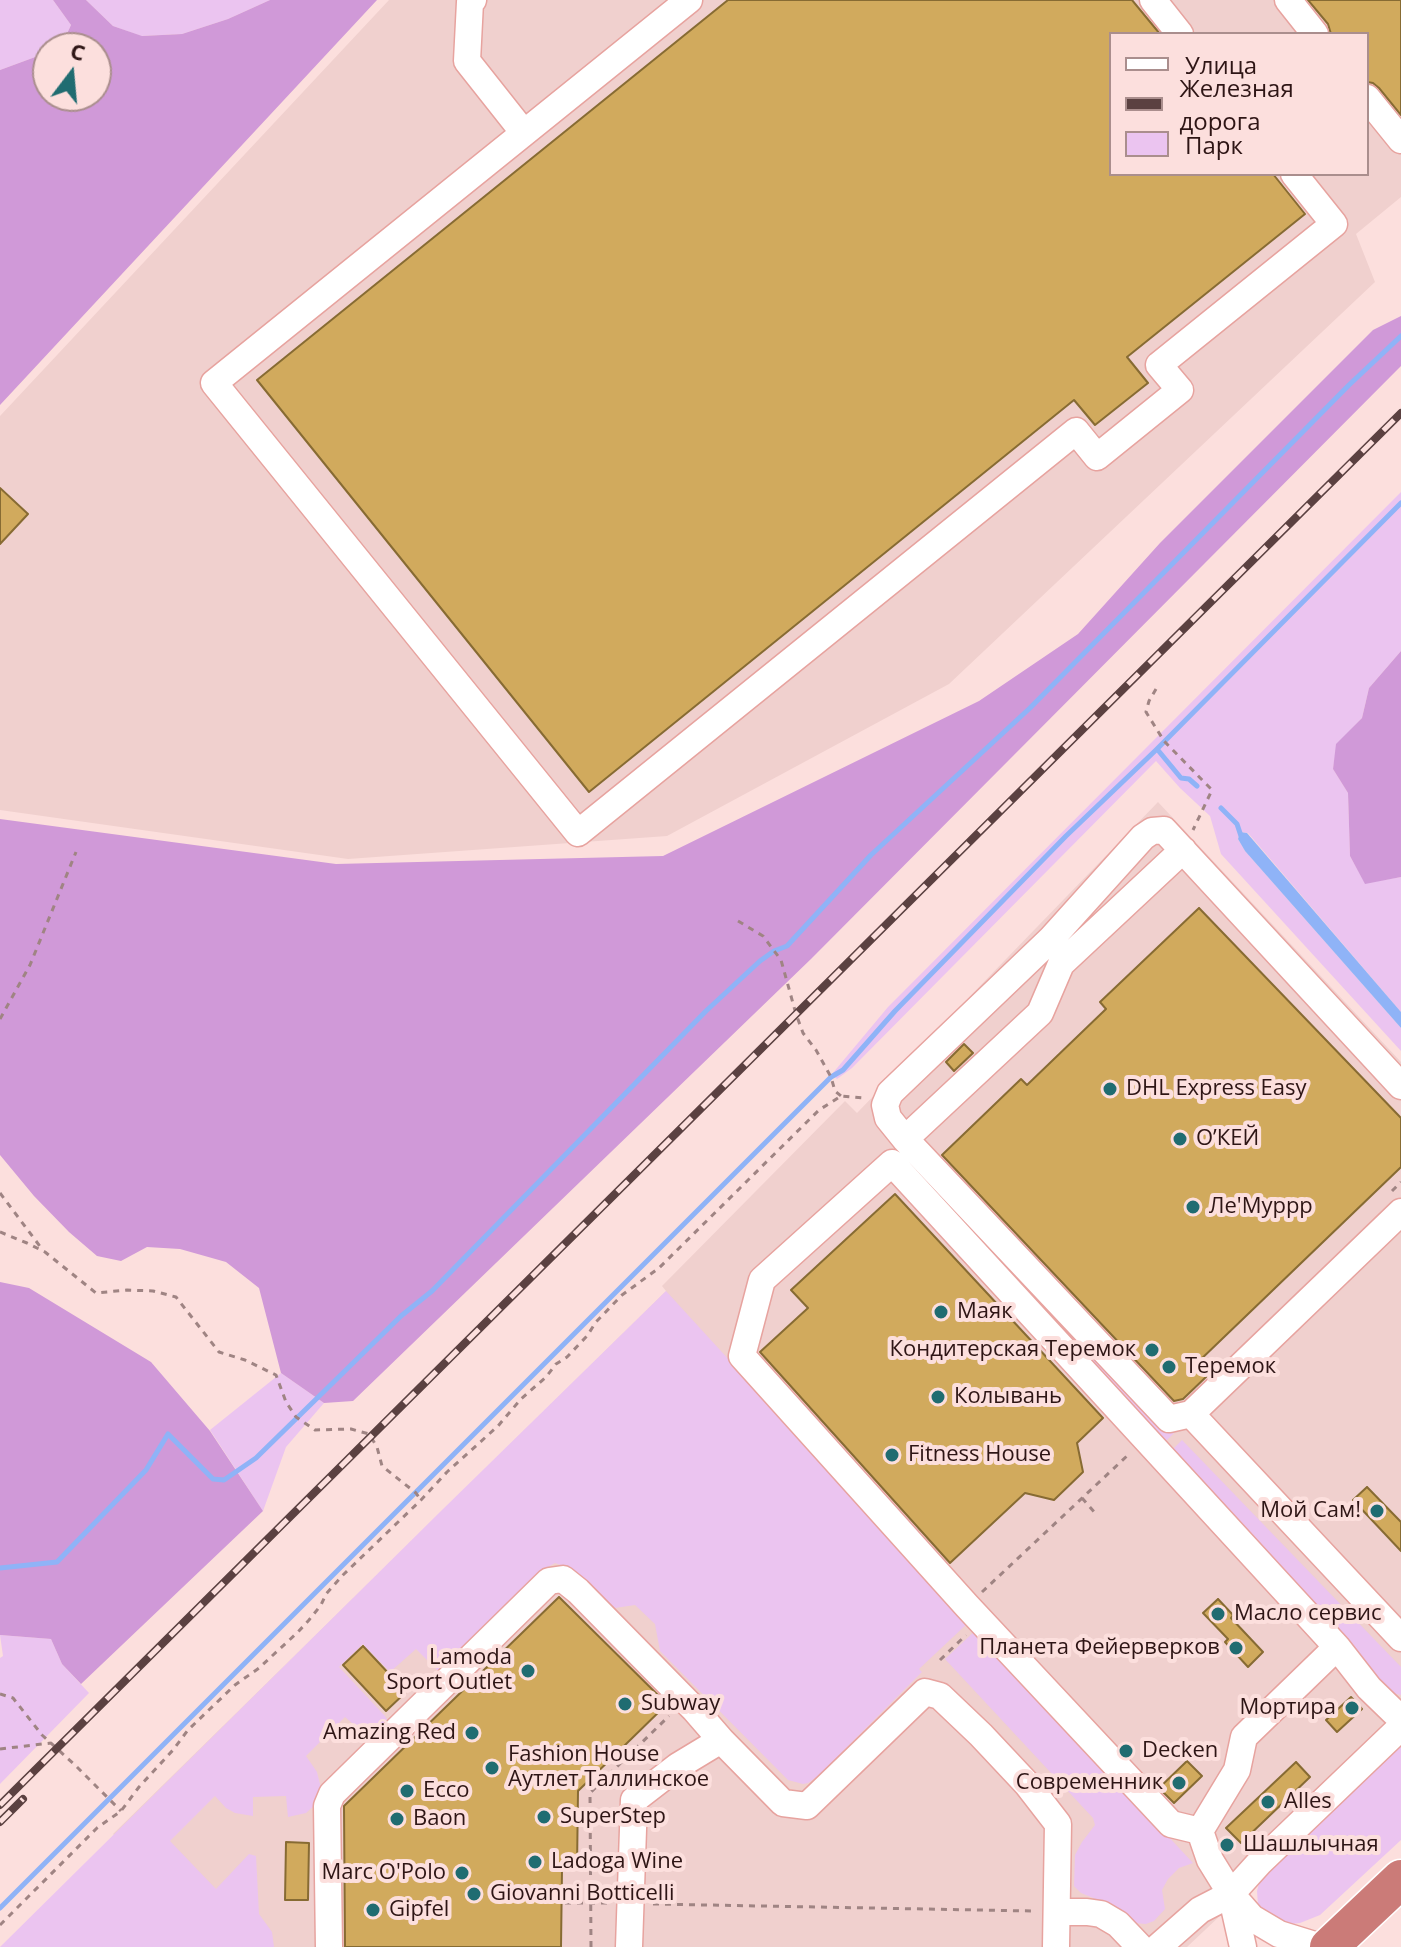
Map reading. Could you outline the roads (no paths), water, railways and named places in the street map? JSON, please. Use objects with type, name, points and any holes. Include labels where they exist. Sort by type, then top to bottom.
[{"type":"highway","points":[[1329,1947],[1401,1879]]},
{"type":"lane","points":[[473,0],[470,2],[467,61],[524,133]]},
{"type":"lane","points":[[689,0],[214,383],[578,833],[1076,431],[1097,457],[1180,390],[1159,365],[1334,224],[1296,176]]},
{"type":"lane","points":[[1153,0],[1178,32]]},
{"type":"lane","points":[[1288,0],[1313,32]]},
{"type":"lane","points":[[1369,100],[1401,140]]},
{"type":"lane","points":[[1401,1086],[1164,830],[1152,831],[1143,837],[1051,939],[890,1093],[885,1105],[888,1118],[905,1139],[1169,1419],[1191,1414],[1401,1212]]},
{"type":"lane","points":[[905,1139],[1040,1013],[1061,964],[1183,850]]},
{"type":"lane","points":[[1200,1831],[1171,1824],[967,1606],[742,1356],[762,1280],[892,1163],[1337,1647],[1369,1688],[1401,1719]]},
{"type":"lane","points":[[1191,1414],[1401,1638]]},
{"type":"lane","points":[[329,1947],[327,1806],[332,1794],[549,1581],[563,1579],[783,1803],[807,1806],[925,1692],[940,1696],[1027,1784],[1058,1824],[1056,1947]]},
{"type":"lane","points":[[1200,1831],[1237,1770],[1244,1737],[1337,1647]]},
{"type":"lane","points":[[1158,1947],[1200,1910],[1231,1894],[1260,1862],[1401,1727]]},
{"type":"lane","points":[[629,1947],[634,1800],[678,1766],[721,1740]]},
{"type":"lane","points":[[1200,1831],[1210,1860],[1231,1894],[1252,1918],[1279,1934],[1321,1947]]},
{"type":"lane","points":[[1231,1894],[1243,1947]]},
{"type":"lane","points":[[1057,1912],[1101,1914],[1118,1924],[1140,1947]]},
{"type":"water","points":[[1240,832],[1247,833],[1401,1012],[1401,1028],[1245,851],[1238,839]]},
{"type":"waterway","points":[[0,1568],[57,1562],[146,1470],[168,1434],[213,1479],[224,1480],[256,1458],[401,1316],[432,1291],[706,1011],[760,961],[787,946],[871,855],[1030,708],[1401,336]]},
{"type":"waterway","points":[[0,1908],[831,1077],[843,1070],[895,1011],[1066,836],[1157,749],[1401,503]]},
{"type":"waterway","points":[[1157,749],[1181,778],[1189,779],[1197,786]]},
{"type":"waterway","points":[[1221,808],[1237,824],[1241,836]]},
{"type":"railway","points":[[0,1805],[1401,413]]},
{"type":"railway","points":[[0,1822],[23,1799]]},
{"type":"place","name":"DHL Express Easy","points":[[1110,1089]]},
{"type":"place","name":"О’КЕЙ","points":[[1180,1139]]},
{"type":"place","name":"Ле'Муррр","points":[[1193,1207]]},
{"type":"place","name":"Маяк","points":[[941,1312]]},
{"type":"place","name":"Кондитерская Теремок","points":[[1152,1350]]},
{"type":"place","name":"Теремок","points":[[1169,1367]]},
{"type":"place","name":"Колывань","points":[[938,1397]]},
{"type":"place","name":"Fitness House","points":[[892,1455]]},
{"type":"place","name":"Мой Сам!","points":[[1377,1511]]},
{"type":"place","name":"Масло сервис","points":[[1218,1614]]},
{"type":"place","name":"Планета Фейерверков","points":[[1236,1648]]},
{"type":"place","name":"Lamoda Sport Outlet","points":[[528,1671]]},
{"type":"place","name":"Subway","points":[[625,1704]]},
{"type":"place","name":"Мортира","points":[[1352,1708]]},
{"type":"place","name":"Amazing Red","points":[[472,1733]]},
{"type":"place","name":"Decken","points":[[1126,1751]]},
{"type":"place","name":"Fashion House Аутлет Таллинское","points":[[492,1768]]},
{"type":"place","name":"Современник","points":[[1179,1783]]},
{"type":"place","name":"Ecco","points":[[407,1791]]},
{"type":"place","name":"Alles","points":[[1268,1802]]},
{"type":"place","name":"SuperStep","points":[[544,1817]]},
{"type":"place","name":"Baon","points":[[397,1819]]},
{"type":"place","name":"Шашлычная","points":[[1227,1845]]},
{"type":"place","name":"Ladoga Wine","points":[[535,1862]]},
{"type":"place","name":"Marc O'Polo","points":[[462,1873]]},
{"type":"place","name":"Giovanni Botticelli","points":[[474,1894]]},
{"type":"place","name":"Gipfel","points":[[373,1910]]}]
